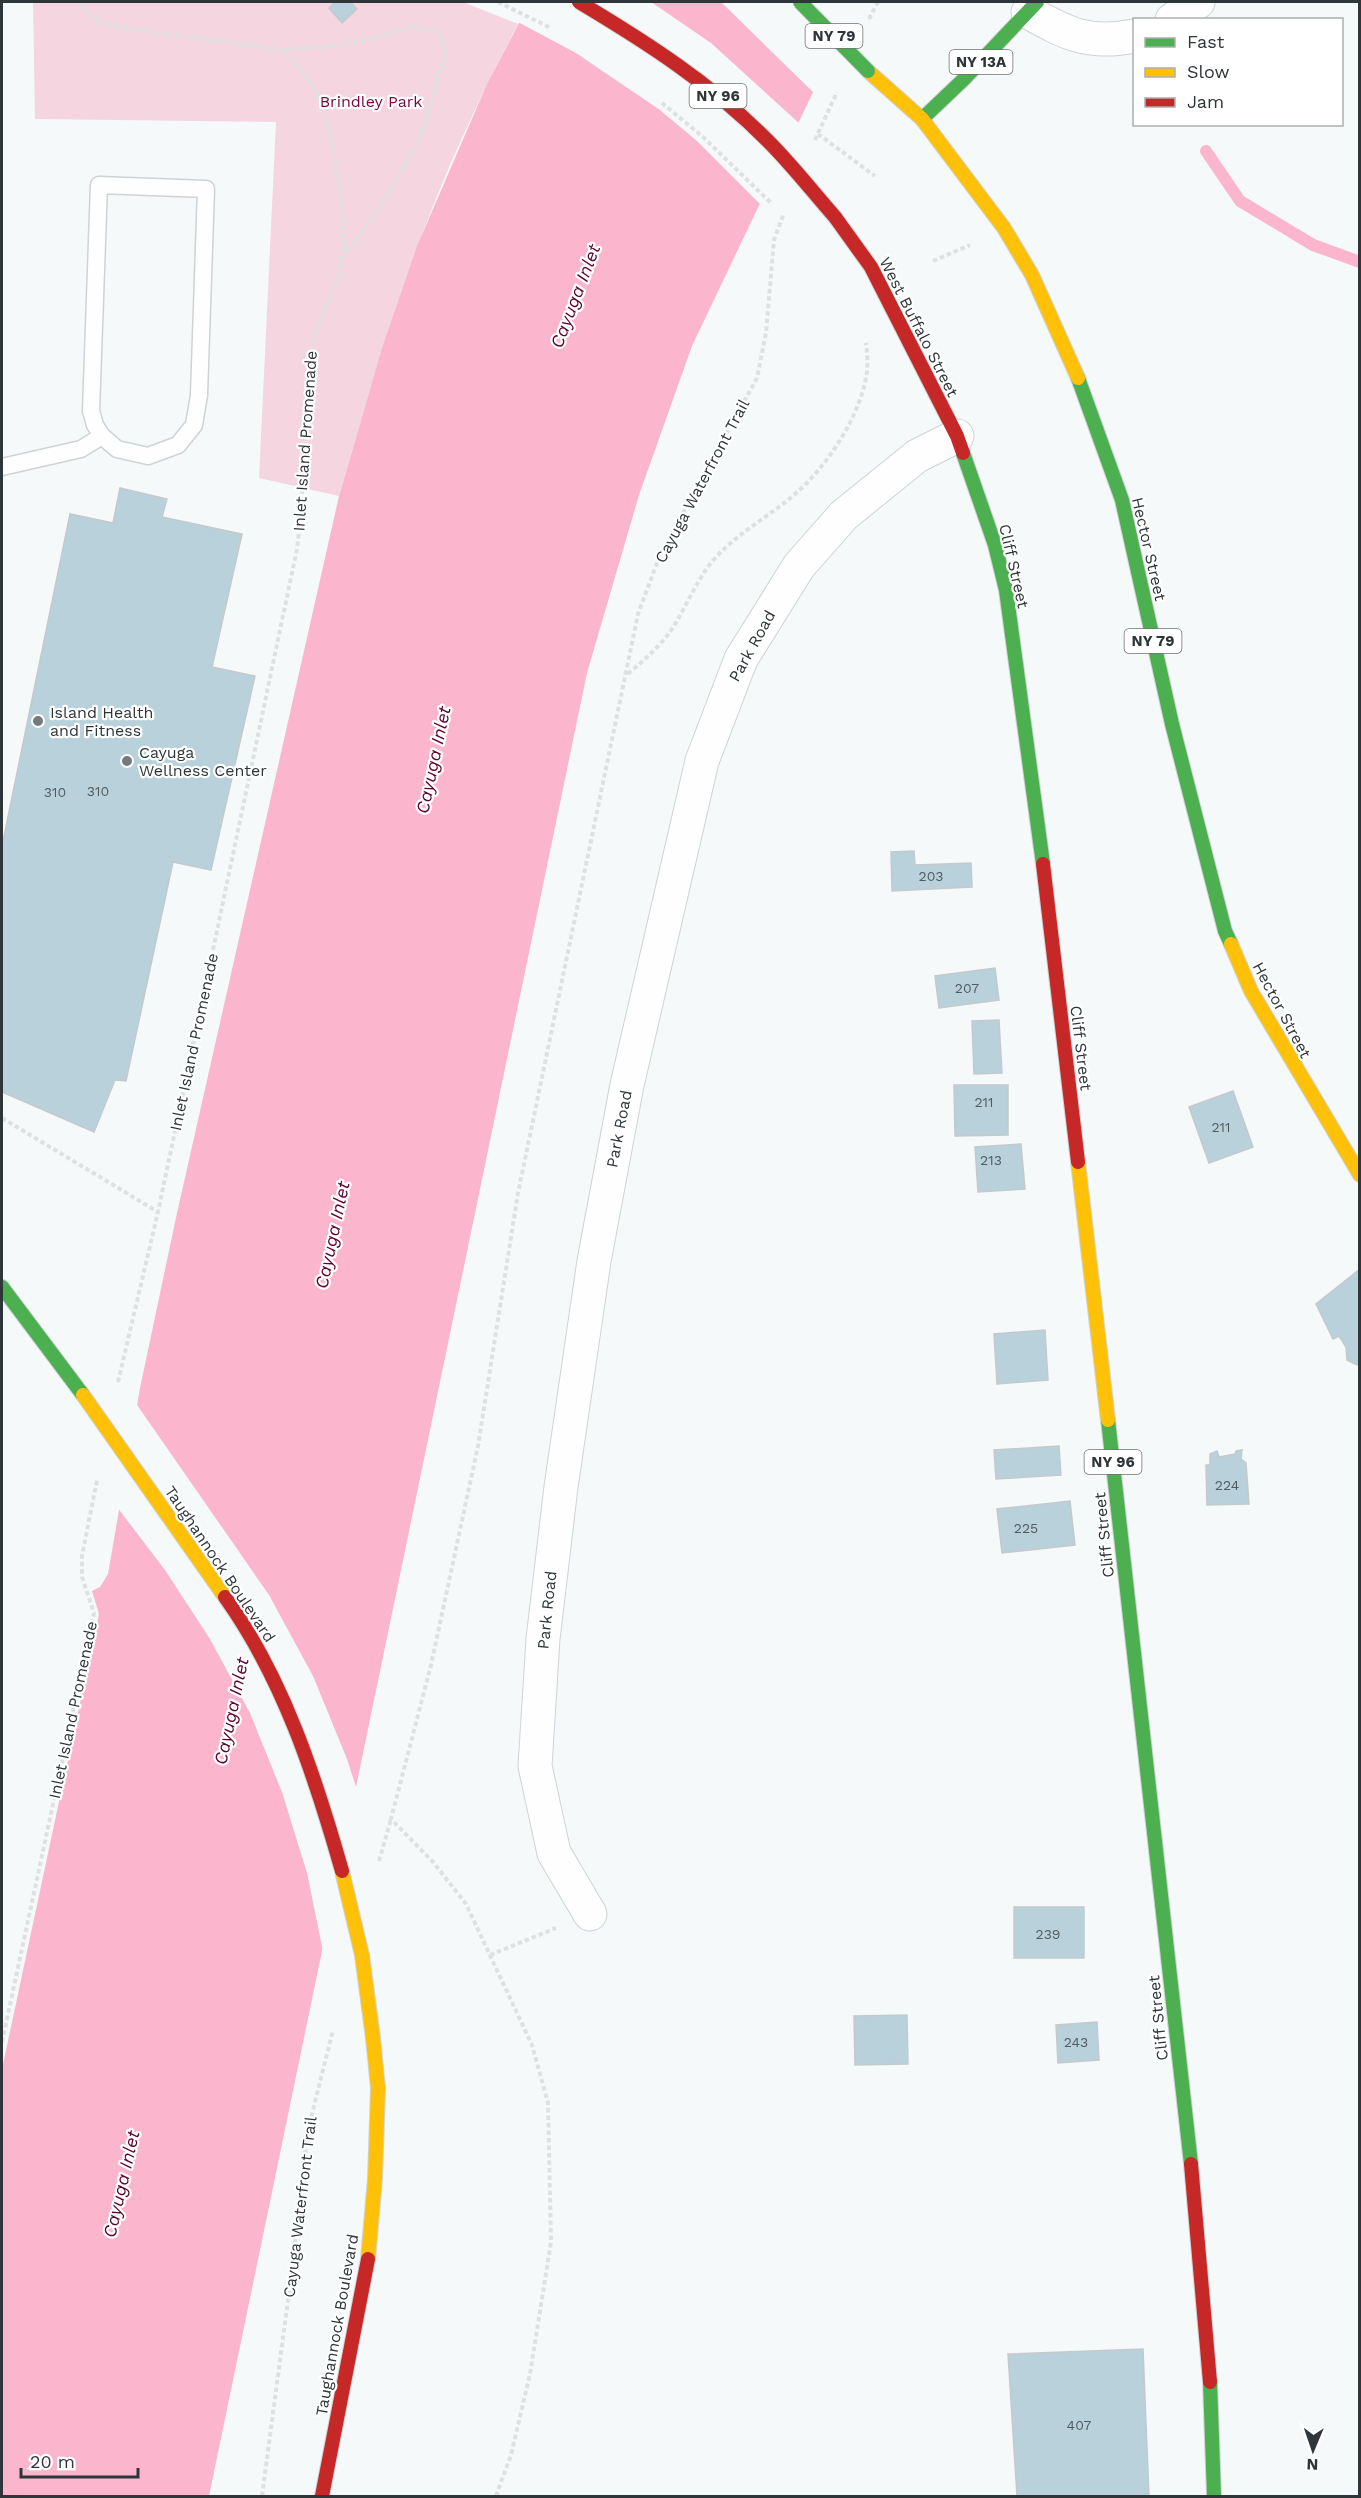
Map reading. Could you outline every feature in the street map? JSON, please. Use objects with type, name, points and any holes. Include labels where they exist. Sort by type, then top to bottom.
[{"type":"main road","name":"West Buffalo Street","points":[[579,2],[634,33],[699,79],[760,133],[835,217],[871,267],[957,436]]},
{"type":"main road","name":"NY 79","points":[[800,2],[868,72],[922,119]]},
{"type":"main road","name":"NY 13A","points":[[922,119],[1033,7]]},
{"type":"main road","name":"Hector Street","points":[[922,119],[1004,228],[1032,275],[1073,364],[1122,501],[1183,768],[1225,931],[1251,991],[1359,1175]]},
{"type":"main road","name":"Cliff Street","points":[[957,436],[995,545],[1006,590],[1035,801],[1091,1267],[1198,2224],[1210,2385],[1214,2496]]},
{"type":"main road","name":"Taughannock Boulevard","points":[[2,1287],[83,1395],[250,1632],[279,1689],[321,1797],[351,1900],[362,1954],[378,2088],[375,2179],[370,2249],[322,2496]]},
{"type":"street","points":[[1175,18],[1198,2]]},
{"type":"street","points":[[1033,7],[1065,32],[1092,39],[1111,40],[1133,36]]},
{"type":"street","name":"Park Road","points":[[590,1914],[554,1853],[535,1766],[543,1640],[561,1487],[594,1261],[627,1085],[702,760],[741,659],[799,567],[844,515],[917,456],[957,436]]},
{"type":"lane","points":[[99,185],[206,189],[199,395],[194,425],[178,446],[148,456],[117,449],[102,436],[95,425],[91,411],[99,185]]},
{"type":"lane","points":[[2,467],[81,448],[102,436]]},
{"type":"path","points":[[80,2],[86,12],[101,23],[117,27],[283,50],[336,45],[416,26],[438,32],[446,48],[432,104],[420,138],[388,194],[356,241],[345,251]]},
{"type":"path","points":[[498,2],[560,33]]},
{"type":"path","points":[[867,25],[878,2]]},
{"type":"path","name":"Inlet Island Promenade","points":[[117,1388],[158,1212],[297,549],[303,506],[309,362],[313,338],[340,272],[345,251],[334,150],[319,99],[307,76],[283,50]]},
{"type":"path","points":[[814,143],[838,91]]},
{"type":"path","points":[[654,97],[703,136],[790,224]]},
{"type":"path","points":[[818,134],[875,176]]},
{"type":"path","name":"Cayuga Waterfront Trail","points":[[784,210],[774,240],[766,333],[757,378],[660,555],[638,614],[627,674],[655,650],[670,632],[698,581],[715,558],[740,535],[795,494],[819,470],[837,445],[860,399],[867,371],[866,338]]},
{"type":"path","points":[[933,261],[970,244]]},
{"type":"path","points":[[2,1118],[158,1212]]},
{"type":"path","name":"Inlet Island Promenade","points":[[2,2042],[94,1613],[82,1577],[82,1556],[98,1478]]},
{"type":"path","points":[[378,1864],[391,1819]]},
{"type":"path","points":[[490,1955],[590,1914]]},
{"type":"path","name":"Cayuga Waterfront Trail","points":[[262,2496],[308,2130],[335,2020]]},
{"type":"green space","name":"Brindley Park","points":[[33,2],[463,2],[518,24],[464,134],[428,219],[385,340],[339,496],[259,478],[276,122],[35,119]]},
{"type":"water","name":"Cayuga Inlet","points":[[530,2],[856,2],[692,346],[639,495],[587,673],[209,2496],[2,2496],[2,2069],[99,1614],[92,1591],[100,1587],[108,1574],[140,1388],[177,1213],[339,496],[382,348],[417,246],[487,84]]},
{"type":"pier","points":[[527,2],[651,2],[711,43],[801,125],[762,206],[697,141],[660,110],[576,53],[516,21]]},
{"type":"pier","points":[[721,2],[859,2],[815,94]]},
{"type":"pier","points":[[135,1402],[269,1595],[313,1676],[347,1759],[358,1793],[324,1956],[307,1873],[282,1792],[250,1713],[210,1639],[165,1570],[117,1507]]},
{"type":"building","points":[[335,2],[350,2],[357,9],[342,23],[329,8]]},
{"type":"building","name":"Cayuga Wellness Center","points":[[120,488],[167,499],[162,517],[242,534],[212,667],[255,676],[211,870],[173,862],[126,1081],[115,1080],[94,1132],[2,1092],[2,846],[70,514],[113,523]]},
{"type":"building","points":[[914,851],[915,865],[971,863],[972,887],[892,891],[891,852]]},
{"type":"building","points":[[995,968],[999,1000],[939,1008],[935,976]]},
{"type":"building","points":[[999,1020],[1002,1073],[974,1074],[972,1021]]},
{"type":"building","points":[[954,1085],[1008,1085],[1008,1135],[955,1136]]},
{"type":"building","points":[[1233,1091],[1253,1147],[1209,1163],[1189,1107]]},
{"type":"building","points":[[1021,1144],[1025,1189],[978,1192],[975,1147]]},
{"type":"building","points":[[1360,1269],[1360,1363],[1357,1365],[1347,1360],[1346,1347],[1339,1336],[1333,1339],[1316,1304]]},
{"type":"building","points":[[1045,1330],[1048,1380],[997,1384],[994,1334]]},
{"type":"building","points":[[1059,1446],[1061,1475],[996,1479],[994,1450]]},
{"type":"building","points":[[1242,1450],[1241,1459],[1246,1463],[1249,1504],[1207,1505],[1206,1465],[1210,1465],[1210,1454],[1217,1451],[1219,1457]]},
{"type":"building","points":[[1070,1501],[1075,1545],[1002,1553],[997,1509]]},
{"type":"building","points":[[1014,1907],[1084,1907],[1084,1958],[1014,1958]]},
{"type":"building","points":[[907,2015],[908,2064],[855,2065],[854,2016]]},
{"type":"building","points":[[1097,2022],[1099,2060],[1058,2063],[1056,2025]]},
{"type":"building","points":[[1143,2349],[1149,2496],[1017,2496],[1008,2354]]},
{"type":"waterway","points":[[1206,151],[1240,201],[1313,245],[1360,262]]},
{"type":"traffic: fast","points":[[800,2],[868,71]]},
{"type":"traffic: fast","points":[[922,119],[964,79],[1037,2]]},
{"type":"traffic: fast","points":[[1078,378],[1122,500],[1172,724],[1225,931],[1231,944]]},
{"type":"traffic: fast","points":[[963,453],[995,545],[1006,590],[1043,864]]},
{"type":"traffic: fast","points":[[2,1287],[83,1395]]},
{"type":"traffic: fast","points":[[1108,1420],[1191,2164]]},
{"type":"traffic: fast","points":[[1210,2382],[1214,2496]]},
{"type":"traffic: slow","points":[[868,71],[922,119],[1004,228],[1032,275],[1078,378]]},
{"type":"traffic: slow","points":[[1231,944],[1251,991],[1360,1175]]},
{"type":"traffic: slow","points":[[1078,1162],[1108,1420]]},
{"type":"traffic: slow","points":[[83,1395],[225,1597]]},
{"type":"traffic: slow","points":[[342,1871],[362,1955],[373,2038]]},
{"type":"traffic: slow","points":[[368,2259],[375,2179],[378,2088],[373,2038]]},
{"type":"traffic: jam","points":[[579,2],[654,49],[725,101],[777,150],[835,217]]},
{"type":"traffic: jam","points":[[835,217],[871,267],[957,436],[963,453]]},
{"type":"traffic: jam","points":[[1043,864],[1078,1162]]},
{"type":"traffic: jam","points":[[225,1597],[246,1628],[264,1661],[295,1729],[342,1871]]},
{"type":"traffic: jam","points":[[1191,2164],[1210,2382]]},
{"type":"traffic: jam","points":[[322,2496],[368,2259]]},
{"type":"place","name":"Island Health and Fitness","points":[[38,721]]},
{"type":"place","name":"Cayuga Wellness Center","points":[[127,761]]}]
